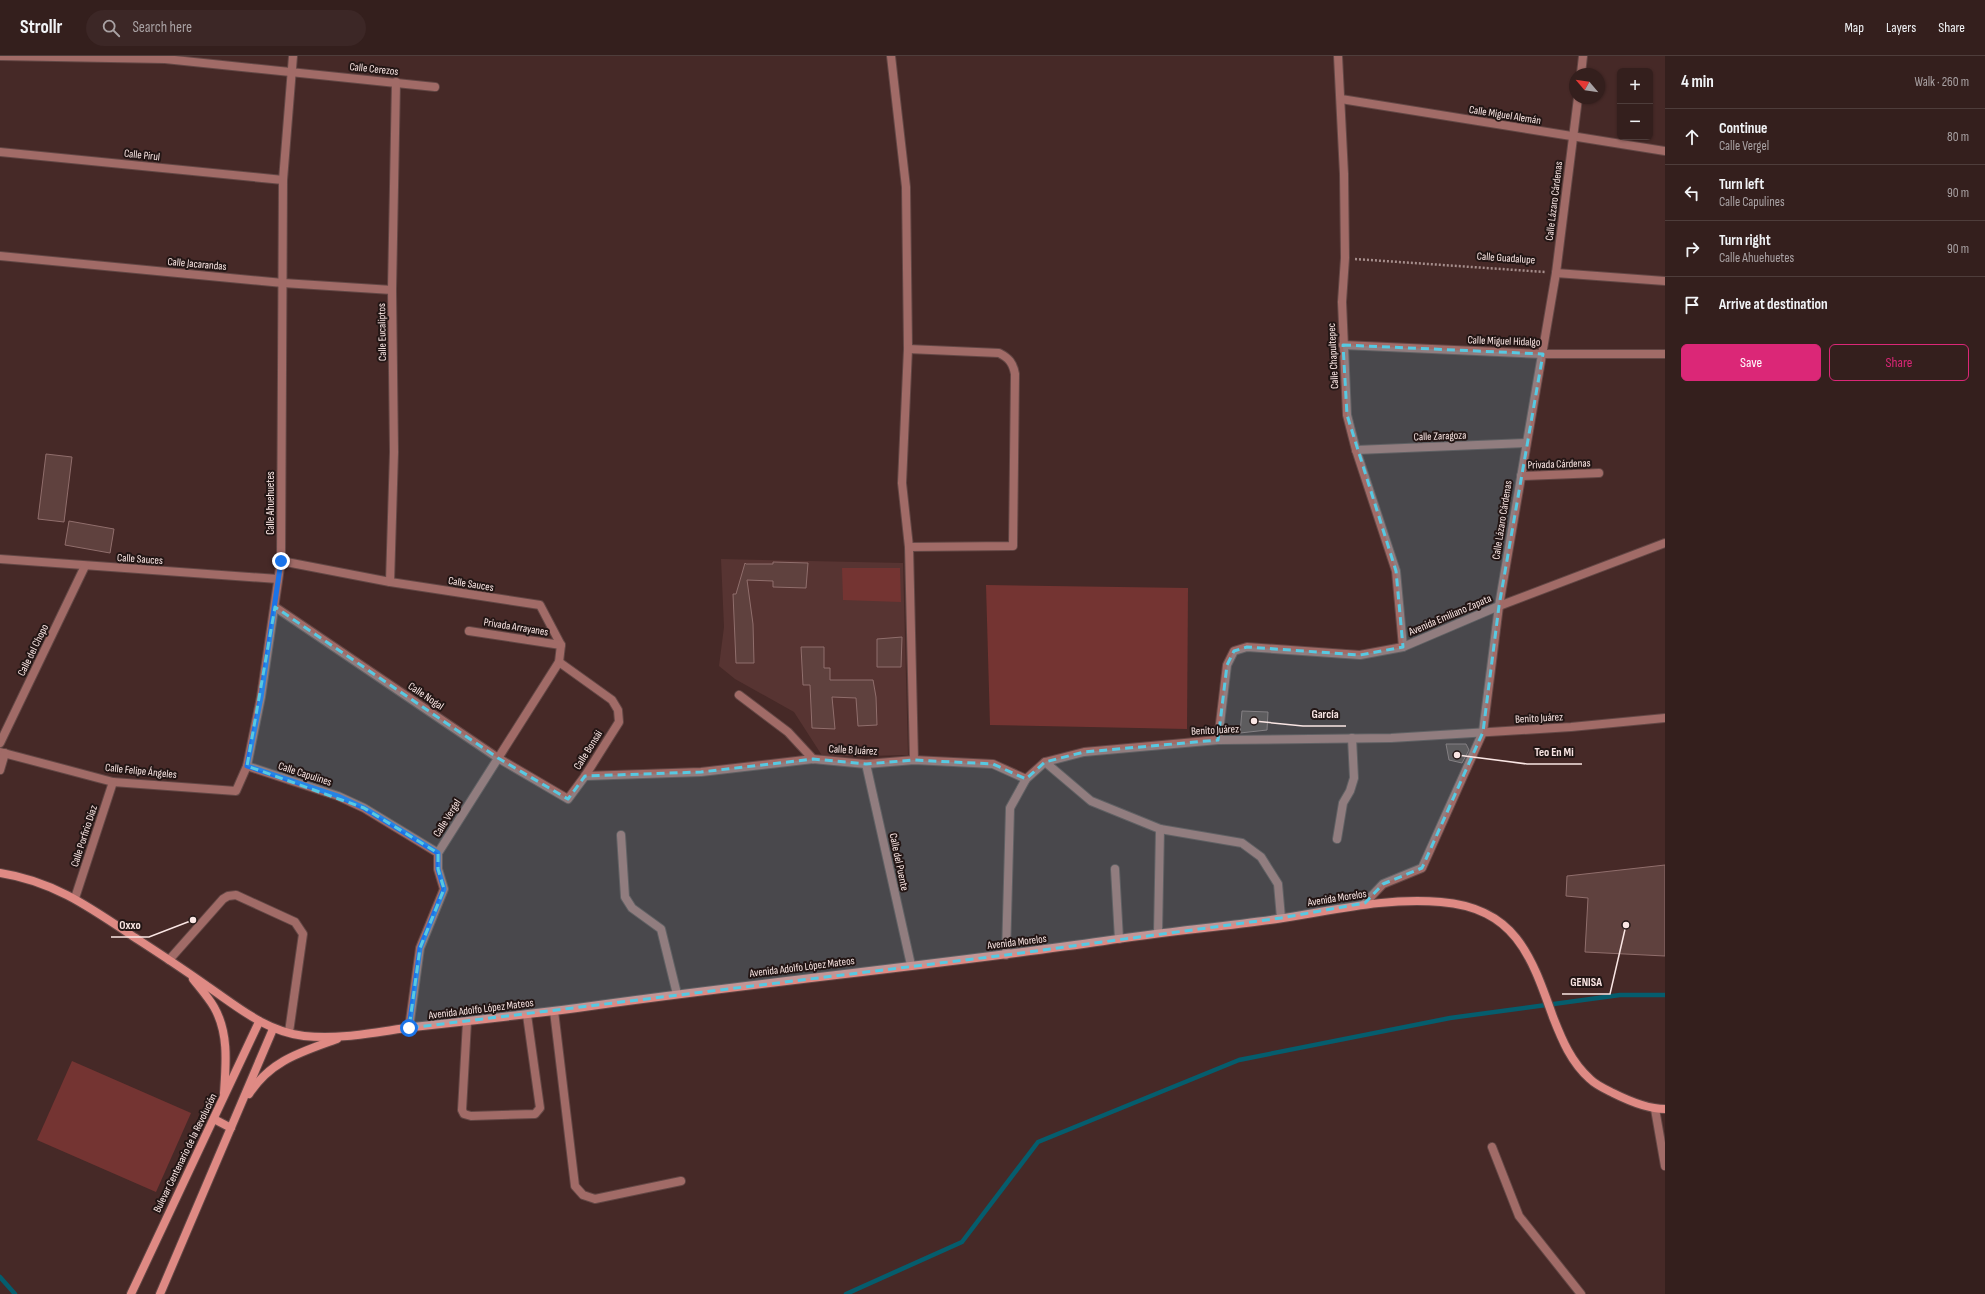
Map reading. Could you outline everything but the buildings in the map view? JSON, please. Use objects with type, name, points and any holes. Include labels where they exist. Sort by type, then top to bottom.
[{"type":"main road","name":"Avenida Adolfo López Mateos","points":[[0,873],[24,877],[75,898],[188,972],[259,1022],[273,1029],[301,1036],[341,1038],[409,1028],[527,1015],[677,994],[911,965]]},
{"type":"main road","name":"Avenida Morelos","points":[[911,965],[1006,955],[1158,933],[1281,918],[1365,903],[1438,901],[1475,907],[1505,925],[1523,947],[1536,969],[1562,1040],[1573,1061],[1592,1082],[1622,1097],[1655,1109],[1665,1109]]},
{"type":"main road","points":[[188,972],[214,1007],[224,1035],[226,1063],[224,1098]]},
{"type":"main road","name":"Bulevar Centenario de la Revolución","points":[[131,1294],[259,1022]]},
{"type":"main road","points":[[160,1294],[273,1029]]},
{"type":"main road","points":[[238,1113],[261,1078],[278,1063],[341,1038]]},
{"type":"main road","points":[[214,1119],[231,1128]]},
{"type":"street","name":"Calle Cerezos","points":[[0,56],[165,58],[434,87]]},
{"type":"street","name":"Calle Ahuehuetes","points":[[236,791],[247,766],[261,697],[281,561],[283,180],[293,56]]},
{"type":"street","points":[[891,56],[906,187],[908,349],[902,483],[909,548],[914,760]]},
{"type":"street","name":"Calle Chapultepec","points":[[1338,56],[1341,99],[1345,258],[1342,302],[1343,345],[1347,415],[1356,450],[1396,571],[1403,646]]},
{"type":"street","points":[[1582,68],[1583,56]]},
{"type":"street","name":"Calle Eucaliptos","points":[[390,582],[394,452],[392,290],[396,82]]},
{"type":"street","name":"Calle Miguel Alemán","points":[[1341,99],[1665,151]]},
{"type":"street","name":"Calle Lázaro Cárdenas","points":[[1365,903],[1382,884],[1422,868],[1483,732],[1499,606],[1556,273],[1577,104]]},
{"type":"street","name":"Calle Pirul","points":[[0,152],[283,180]]},
{"type":"street","name":"Calle Jacarandas","points":[[0,256],[283,283],[392,290]]},
{"type":"street","points":[[1556,273],[1665,281]]},
{"type":"street","name":"Calle Miguel Hidalgo","points":[[1343,345],[1543,354],[1665,354]]},
{"type":"street","points":[[908,349],[999,353],[1007,357],[1013,364],[1015,374],[1013,546],[909,548]]},
{"type":"street","name":"Calle Zaragoza","points":[[1356,450],[1526,443]]},
{"type":"street","name":"Privada Cárdenas","points":[[1521,476],[1599,473]]},
{"type":"street","name":"Avenida Emiliano Zapata","points":[[1218,740],[1227,665],[1234,651],[1247,647],[1360,655],[1403,646],[1499,606],[1665,543]]},
{"type":"street","name":"Calle Sauces","points":[[0,559],[278,579]]},
{"type":"street","name":"Calle Sauces","points":[[281,561],[390,582],[540,605],[560,645]]},
{"type":"street","name":"Calle del Chopo","points":[[0,743],[85,566]]},
{"type":"street","name":"Calle Nogal","points":[[275,607],[498,758],[568,799]]},
{"type":"street","name":"Privada Arrayanes","points":[[469,631],[560,645]]},
{"type":"street","points":[[559,662],[560,645]]},
{"type":"street","name":"Calle Vergel","points":[[409,1028],[420,948],[444,889],[438,869],[438,853],[559,662]]},
{"type":"street","name":"Calle Bonsái","points":[[559,662],[612,700],[618,710],[619,722],[585,776],[568,799]]},
{"type":"street","points":[[739,695],[788,732],[812,759]]},
{"type":"street","name":"Benito Juárez","points":[[1006,955],[1010,808],[1026,779],[1045,762],[1084,752],[1218,740],[1391,738],[1571,727],[1665,718]]},
{"type":"street","points":[[1337,839],[1343,803],[1350,791],[1354,778],[1352,738]]},
{"type":"street","points":[[0,770],[3,753]]},
{"type":"street","name":"Calle Felipe Ángeles","points":[[3,753],[113,782],[236,791]]},
{"type":"street","name":"Calle B Juárez","points":[[585,776],[701,772],[812,759],[866,764],[914,760],[993,764],[1026,779]]},
{"type":"street","points":[[1045,762],[1091,801],[1160,829],[1242,843],[1261,857],[1278,884],[1281,918]]},
{"type":"street","name":"Calle del Puente","points":[[866,764],[911,965]]},
{"type":"street","name":"Calle Capulines","points":[[247,766],[338,796],[364,808],[438,853]]},
{"type":"street","name":"Calle Porfirio Díaz","points":[[75,898],[113,782]]},
{"type":"street","points":[[1158,933],[1160,829]]},
{"type":"street","points":[[622,835],[624,897],[632,908],[661,930],[677,994]]},
{"type":"street","points":[[1115,869],[1119,939]]},
{"type":"street","points":[[169,960],[223,899],[228,896],[236,895],[295,922],[303,934],[289,1032]]},
{"type":"street","points":[[554,1011],[575,1186],[583,1195],[595,1199],[681,1181]]},
{"type":"street","points":[[466,1022],[462,1110],[464,1114],[470,1116],[535,1114],[540,1108],[527,1015]]},
{"type":"street","points":[[1655,1109],[1665,1166]]},
{"type":"street","points":[[1492,1147],[1519,1216],[1580,1294]]},
{"type":"path","name":"Calle Guadalupe","points":[[1345,258],[1556,273]]},
{"type":"highlighted area","points":[[1343,345],[1543,354],[1499,606],[1483,732],[1422,868],[1383,884],[1365,903],[1281,918],[1006,955],[409,1028],[420,948],[444,889],[438,869],[438,853],[364,808],[247,766],[275,607],[498,758],[568,799],[585,776],[701,772],[813,759],[866,764],[914,760],[993,764],[1026,779],[1045,762],[1084,752],[1218,740],[1227,665],[1234,651],[1247,647],[1360,655],[1403,647],[1396,571],[1347,415]]},
{"type":"shaded area","points":[[721,559],[903,563],[908,755],[823,757],[794,712],[735,679],[719,666],[724,627]]},
{"type":"shaded area","points":[[842,568],[900,568],[901,602],[843,600]]},
{"type":"shaded area","points":[[986,585],[1188,588],[1187,729],[990,725]]},
{"type":"shaded area","points":[[72,1061],[191,1113],[156,1192],[37,1140]]},
{"type":"waterway","points":[[846,1294],[962,1242],[1038,1142],[1239,1060],[1450,1018],[1620,995],[1665,995]]},
{"type":"waterway","points":[[0,1277],[15,1294]]},
{"type":"place","name":"García","points":[[1254,721]]},
{"type":"place","name":"Teo En Mi","points":[[1457,755]]},
{"type":"place","name":"Oxxo","points":[[193,920]]},
{"type":"place","name":"GENISA","points":[[1626,925]]},
{"type":"route","points":[[281,561],[261,697],[247,766],[338,796],[364,808],[438,853],[438,869],[444,889],[420,948],[409,1028]]}]
